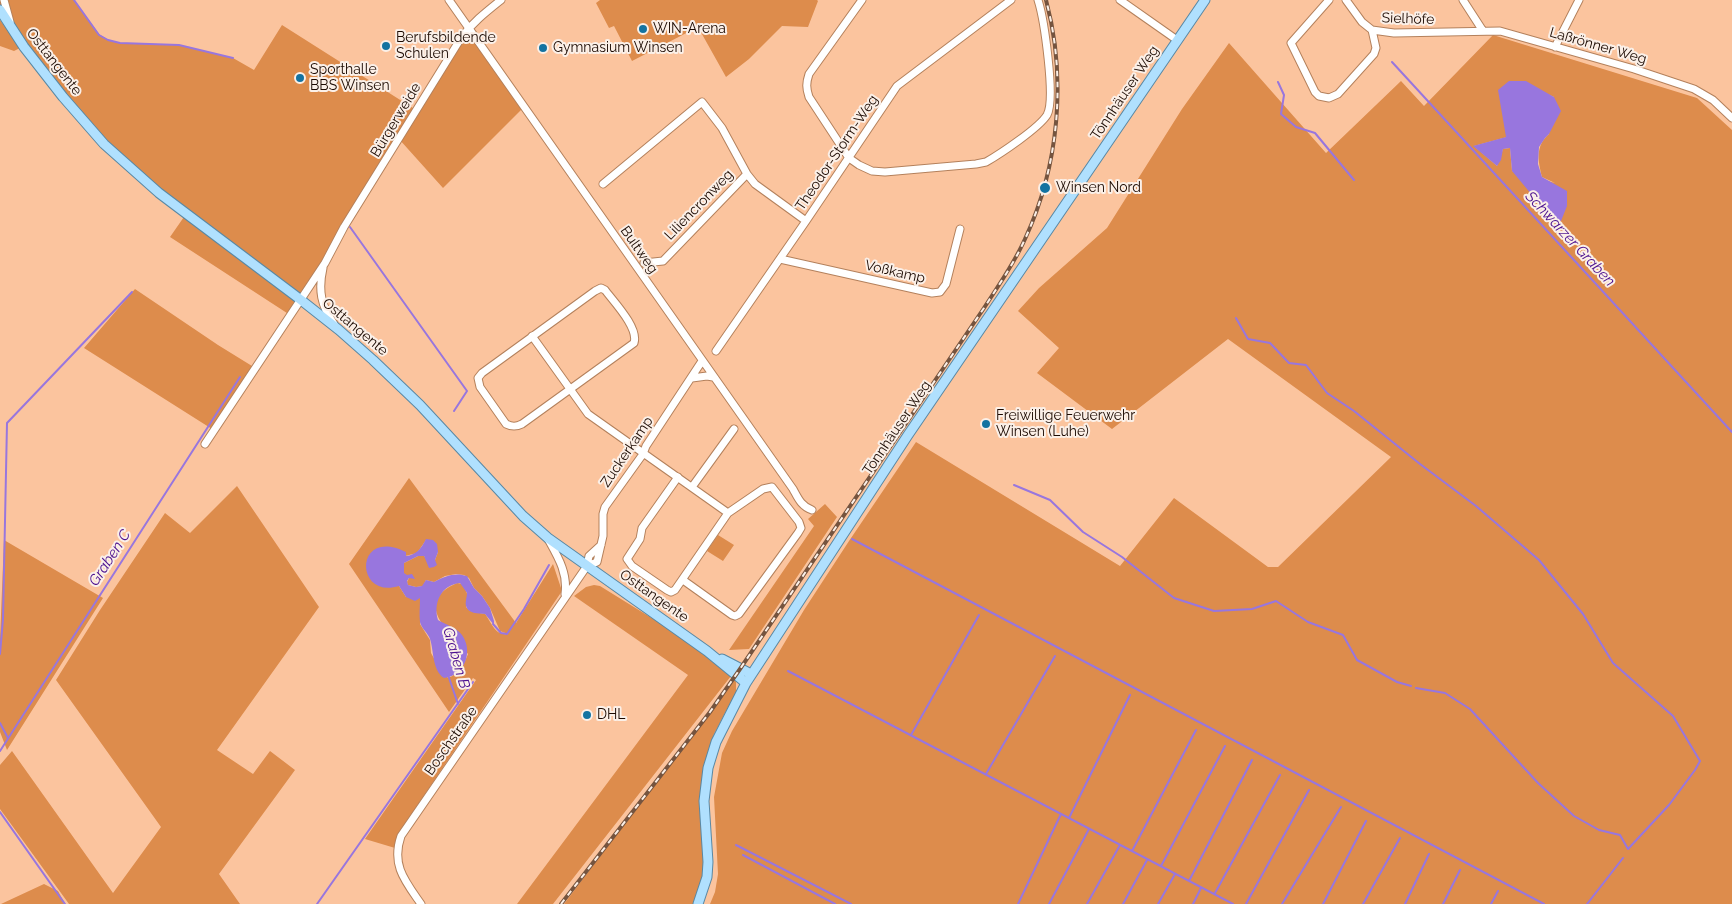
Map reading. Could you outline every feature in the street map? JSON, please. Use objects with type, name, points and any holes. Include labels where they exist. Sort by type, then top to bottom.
[{"type":"main road","name":"Tönnhäuser Weg","points":[[698,904],[707,876],[708,862],[704,802],[708,768],[716,742],[749,678],[908,435],[1205,0]]},
{"type":"main road","name":"Osttangente","points":[[0,10],[13,32],[63,97],[104,144],[160,194],[339,330],[395,381],[517,510],[548,538],[707,651],[749,678]]},
{"type":"street","points":[[4,0],[13,32]]},
{"type":"street","name":"Bultweg","points":[[449,0],[788,481],[799,501],[805,508],[812,510]]},
{"type":"street","name":"Bürgerweide","points":[[205,444],[325,263],[398,139],[469,28],[500,0]]},
{"type":"street","points":[[862,0],[809,74],[806,83],[809,97],[849,158],[872,171],[886,172],[976,164],[995,156],[1040,123],[1047,114],[1050,103],[1047,44],[1038,0]]},
{"type":"street","name":"Theodor-Storm-Weg","points":[[716,351],[897,86],[1011,0]]},
{"type":"street","points":[[1120,0],[1178,40]]},
{"type":"street","points":[[1329,0],[1291,43],[1315,92],[1319,96],[1330,98],[1338,94],[1374,54],[1376,48],[1372,30]]},
{"type":"street","name":"Sielhöfe","points":[[1346,0],[1362,22],[1372,30],[1394,33],[1483,31]]},
{"type":"street","points":[[1464,0],[1483,31]]},
{"type":"street","points":[[1555,47],[1579,0]]},
{"type":"street","name":"Laßrönner Weg","points":[[1483,31],[1500,31],[1634,69],[1694,89],[1713,100],[1732,118]]},
{"type":"street","points":[[603,184],[702,102],[722,128],[746,174],[771,197],[806,221]]},
{"type":"street","name":"Liliencronweg","points":[[644,263],[662,261],[746,174]]},
{"type":"street","name":"Voßkamp","points":[[780,259],[932,293],[940,292],[946,284],[960,229]]},
{"type":"street","name":"Bürgerweide","points":[[325,263],[320,283],[321,298],[329,317],[339,330]]},
{"type":"street","points":[[601,288],[633,329],[635,338],[630,346],[569,389],[516,427],[506,424],[480,387],[478,378],[532,336],[601,288]]},
{"type":"street","points":[[532,336],[588,414],[728,513]]},
{"type":"street","name":"Zuckerkamp","points":[[587,566],[589,556],[601,545],[605,507],[643,454],[646,446],[702,361]]},
{"type":"street","points":[[692,378],[713,377]]},
{"type":"street","points":[[692,487],[734,428]]},
{"type":"street","points":[[678,478],[642,528],[640,539],[627,558],[632,566],[671,592],[683,580],[728,513],[763,489],[772,486],[776,490],[799,522],[800,528],[740,614],[732,615],[683,580]]},
{"type":"street","points":[[548,538],[562,563],[566,577],[564,597]]},
{"type":"street","name":"Boschstraße","points":[[421,904],[402,875],[398,864],[397,851],[402,836],[587,566]]},
{"type":"shaded area","points":[[0,0],[74,0],[99,34],[108,40],[120,43],[179,45],[233,58],[254,70],[282,25],[416,110],[469,27],[524,107],[443,188],[399,139],[290,315],[170,237],[186,214],[104,144],[0,10]]},
{"type":"shaded area","points":[[600,0],[818,1],[808,27],[782,26],[749,59],[726,77],[698,27],[632,61],[614,26],[609,28],[596,3]]},
{"type":"shaded area","points":[[0,20],[20,48],[14,51],[0,46]]},
{"type":"shaded area","points":[[1493,35],[1697,98],[1732,130],[1732,904],[710,904],[715,892],[718,874],[714,797],[722,753],[732,731],[804,610],[916,442],[1120,566],[1174,498],[1268,567],[1278,567],[1391,457],[1228,339],[1112,429],[1037,373],[1059,348],[1018,311],[1039,288],[1107,228],[1182,109],[1229,43],[1326,153],[1401,81],[1424,106]],"holes":[[[1541,91],[1554,97],[1549,134],[1541,144],[1539,165],[1542,177],[1555,183],[1512,171],[1510,148],[1503,149],[1497,166],[1474,146],[1507,137]]]},
{"type":"shaded area","points":[[135,289],[252,366],[212,429],[84,348]]},
{"type":"shaded area","points":[[409,478],[516,623],[553,564],[562,591],[398,834],[395,848],[365,839],[476,680],[473,678],[449,712],[349,564]],"holes":[[[426,540],[438,552],[435,560],[427,560],[424,556],[418,556],[404,563],[403,573],[409,578],[408,585],[423,586],[426,580],[434,582],[445,576],[464,575],[469,578],[474,588],[490,608],[500,631],[508,634],[497,631],[485,614],[473,612],[466,607],[468,596],[463,584],[457,583],[444,591],[437,599],[438,617],[444,627],[468,654],[463,665],[448,678],[431,653],[430,640],[420,624],[420,598],[406,597],[399,586],[405,556],[417,553]]]},
{"type":"shaded area","points":[[237,486],[319,607],[217,750],[253,774],[270,751],[295,770],[219,874],[240,904],[69,904],[0,809],[0,765],[12,751],[113,893],[161,827],[56,680],[165,513],[190,533]]},
{"type":"shaded area","points":[[825,504],[837,517],[749,649],[729,650],[814,526],[808,519]]},
{"type":"shaded area","points":[[718,535],[734,545],[723,561],[707,551]]},
{"type":"shaded area","points":[[4,540],[103,598],[7,750],[0,732],[0,639]]},
{"type":"shaded area","points":[[600,586],[679,635],[731,676],[553,904],[517,904],[688,675],[574,596],[586,587]]},
{"type":"shaded area","points":[[734,678],[736,692],[714,734],[704,767],[704,875],[695,904],[564,904]]},
{"type":"shaded area","points":[[44,884],[58,891],[65,904],[1,904]]},
{"type":"water","points":[[1509,81],[1526,81],[1554,97],[1561,111],[1549,134],[1539,147],[1538,164],[1542,177],[1567,191],[1567,206],[1561,221],[1552,219],[1512,171],[1510,148],[1503,149],[1501,160],[1497,166],[1473,146],[1506,137],[1498,90]]},
{"type":"water","points":[[426,539],[433,540],[437,544],[438,552],[435,560],[437,565],[429,568],[424,556],[418,556],[404,563],[404,573],[407,575],[412,574],[415,579],[409,578],[407,581],[408,585],[416,587],[422,586],[426,580],[434,582],[446,576],[467,576],[490,608],[494,621],[494,625],[485,614],[474,613],[467,609],[467,593],[460,583],[453,584],[443,591],[438,601],[438,620],[460,632],[467,649],[467,656],[462,668],[457,673],[444,678],[437,670],[430,639],[421,624],[420,598],[415,601],[406,597],[399,586],[384,587],[374,583],[368,575],[366,564],[369,555],[377,548],[389,547],[406,552],[406,556],[418,551]]},
{"type":"waterway","points":[[74,0],[99,35],[108,40],[120,43],[179,45],[233,58]]},
{"type":"waterway","name":"Schwarzer Graben","points":[[1392,62],[1732,432]]},
{"type":"waterway","points":[[1278,82],[1284,95],[1281,114],[1296,127],[1315,133],[1354,180]]},
{"type":"waterway","name":"Graben B","points":[[350,227],[467,391],[454,411]]},
{"type":"waterway","points":[[0,654],[3,619],[7,423],[132,292]]},
{"type":"waterway","points":[[1236,318],[1248,339],[1270,343],[1289,363],[1306,365],[1327,393],[1354,411],[1476,506],[1539,560],[1583,614],[1613,663],[1673,716],[1700,761],[1669,805],[1628,849],[1620,835],[1599,830],[1574,816],[1538,783],[1470,709],[1445,693],[1416,688]]},
{"type":"waterway","name":"Graben C","points":[[0,751],[240,377]]},
{"type":"waterway","points":[[1014,485],[1050,500],[1083,532],[1122,557],[1174,598],[1214,611],[1252,609],[1276,601],[1308,622],[1343,635],[1357,660],[1397,682],[1411,686]]},
{"type":"waterway","points":[[852,539],[1544,904]]},
{"type":"waterway","name":"Graben B","points":[[493,624],[501,633],[507,634],[524,609],[549,565]]},
{"type":"waterway","points":[[911,735],[979,615]]},
{"type":"waterway","points":[[986,774],[1055,656]]},
{"type":"waterway","points":[[788,671],[1233,904]]},
{"type":"waterway","name":"Graben B","points":[[448,675],[458,704]]},
{"type":"waterway","name":"Graben B","points":[[317,904],[473,682]]},
{"type":"waterway","points":[[1069,818],[1130,695]]},
{"type":"waterway","points":[[0,723],[8,738]]},
{"type":"waterway","points":[[1132,851],[1196,730]]},
{"type":"waterway","points":[[1161,866],[1225,746]]},
{"type":"waterway","points":[[1189,881],[1252,760]]},
{"type":"waterway","points":[[1215,893],[1280,775]]},
{"type":"waterway","points":[[1246,904],[1309,790]]},
{"type":"waterway","points":[[1282,904],[1341,807]]},
{"type":"waterway","name":"Graben C","points":[[0,812],[65,904]]},
{"type":"waterway","points":[[1018,904],[1061,814]]},
{"type":"waterway","points":[[1323,904],[1366,821]]},
{"type":"waterway","points":[[1049,904],[1089,829]]},
{"type":"waterway","points":[[1363,904],[1400,838]]},
{"type":"waterway","points":[[736,845],[851,904]]},
{"type":"waterway","points":[[1087,904],[1120,845]]},
{"type":"waterway","points":[[1405,904],[1429,854]]},
{"type":"waterway","points":[[743,855],[835,904]]},
{"type":"waterway","points":[[1587,904],[1623,858]]},
{"type":"waterway","points":[[1123,904],[1147,860]]},
{"type":"waterway","points":[[1443,904],[1460,870]]},
{"type":"waterway","points":[[1158,904],[1175,874]]},
{"type":"waterway","points":[[1193,904],[1201,888]]},
{"type":"waterway","points":[[1491,904],[1498,891]]},
{"type":"railway","points":[[561,904],[710,712],[984,308],[1016,257],[1037,211],[1046,182],[1056,121],[1058,91],[1056,60],[1053,30],[1046,0]]},
{"type":"place","name":"WIN-Arena","points":[[643,29]]},
{"type":"place","name":"Berufsbildende Schulen","points":[[386,46]]},
{"type":"place","name":"Gymnasium Winsen","points":[[543,48]]},
{"type":"place","name":"Sporthalle BBS Winsen","points":[[300,78]]},
{"type":"place","name":"Winsen Nord","points":[[1045,188]]},
{"type":"place","name":"Freiwillige Feuerwehr Winsen (Luhe)","points":[[986,424]]},
{"type":"place","name":"DHL","points":[[587,715]]}]
